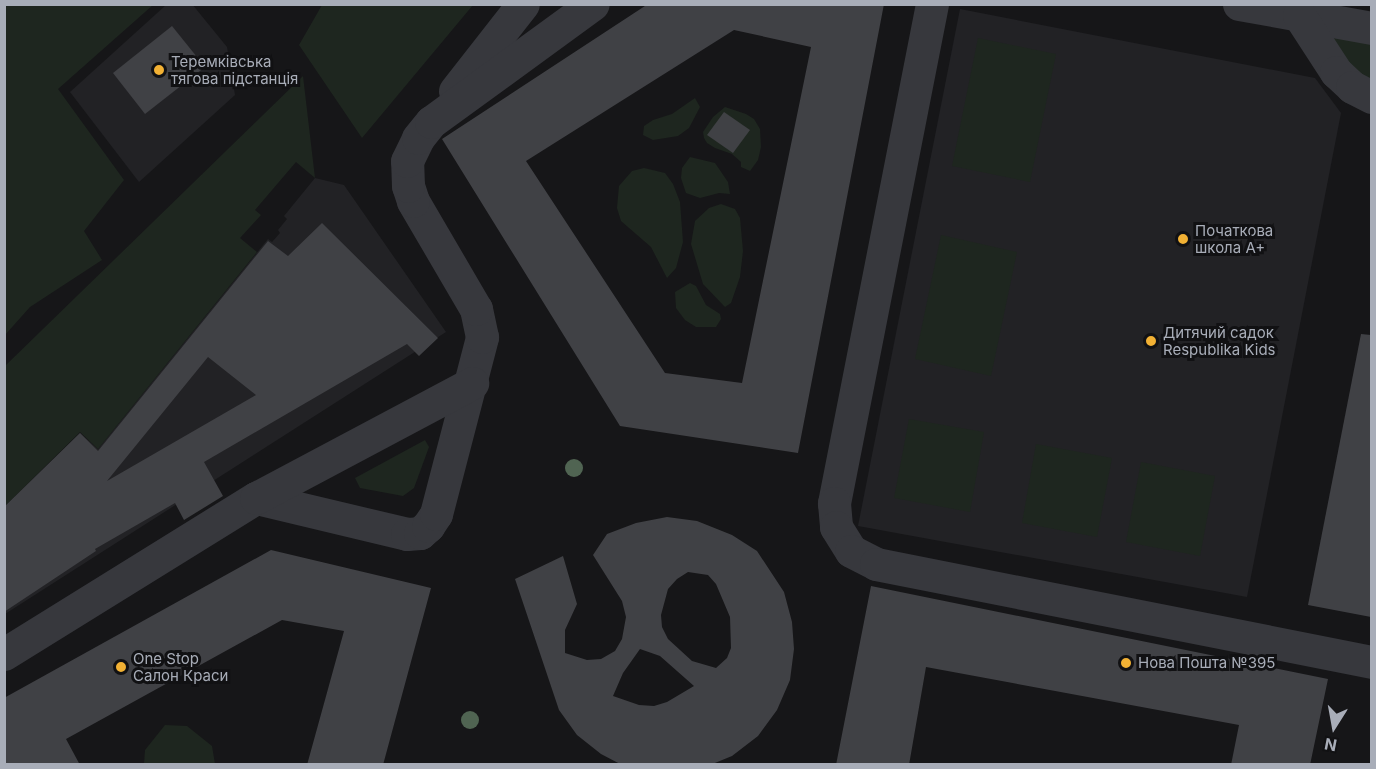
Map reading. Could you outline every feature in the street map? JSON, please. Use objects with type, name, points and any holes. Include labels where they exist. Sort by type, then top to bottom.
[{"type":"street","points":[[256,498],[407,534],[420,533],[436,514],[472,383],[482,337],[481,323],[476,309],[413,201],[408,186],[407,161],[418,138],[523,4]]},
{"type":"street","points":[[431,122],[593,4]]},
{"type":"street","points":[[932,4],[835,496],[836,527],[851,551],[876,564],[1371,662]]},
{"type":"street","points":[[1239,4],[1371,28]]},
{"type":"street","points":[[1299,15],[1336,72],[1352,87],[1370,96]]},
{"type":"street","points":[[4,654],[256,498],[472,383]]},
{"type":"shaded area","points":[[5,4],[153,5],[58,89],[124,180],[84,231],[102,260],[30,307],[5,335]]},
{"type":"shaded area","points":[[192,4],[227,47],[235,95],[139,182],[70,92],[166,5]]},
{"type":"shaded area","points":[[322,5],[473,5],[362,138],[299,45]]},
{"type":"shaded area","points":[[960,9],[1315,78],[1341,113],[1247,597],[858,526]]},
{"type":"shaded area","points":[[1321,33],[1371,43],[1371,84],[1366,84]]},
{"type":"shaded area","points":[[978,38],[1056,54],[1030,182],[952,166]]},
{"type":"shaded area","points":[[303,76],[315,178],[296,162],[255,210],[261,215],[240,238],[257,252],[98,449],[80,432],[5,506],[5,366]]},
{"type":"shaded area","points":[[695,98],[700,107],[689,128],[678,136],[653,140],[643,135],[644,126],[653,120],[672,114]]},
{"type":"shaded area","points":[[725,107],[754,119],[760,129],[761,147],[758,160],[750,171],[741,167],[741,162],[732,154],[715,148],[704,138],[703,132],[713,117]]},
{"type":"shaded area","points":[[690,157],[715,163],[728,182],[730,194],[719,193],[700,198],[686,193],[681,178],[682,168]]},
{"type":"shaded area","points":[[644,168],[665,173],[673,184],[680,202],[683,242],[676,268],[667,278],[651,247],[621,221],[617,208],[619,186],[632,171]]},
{"type":"shaded area","points":[[315,178],[344,185],[446,332],[5,614],[5,507],[80,433],[98,449],[268,239],[272,242],[280,233],[278,230],[287,219],[284,216]]},
{"type":"shaded area","points":[[721,204],[735,209],[740,218],[743,251],[740,277],[731,303],[725,307],[703,284],[691,244],[695,221],[709,208]]},
{"type":"shaded area","points":[[941,235],[1017,252],[991,376],[915,359]]},
{"type":"shaded area","points":[[690,283],[696,286],[706,305],[720,314],[721,319],[716,327],[696,327],[685,320],[676,308],[675,292]]},
{"type":"shaded area","points":[[909,419],[984,432],[970,512],[894,498]]},
{"type":"shaded area","points":[[425,440],[429,447],[414,488],[403,496],[360,488],[355,478]]},
{"type":"shaded area","points":[[1036,444],[1112,458],[1097,537],[1022,523]]},
{"type":"shaded area","points":[[1141,462],[1215,476],[1200,556],[1126,542]]},
{"type":"shaded area","points":[[165,725],[187,726],[212,746],[215,764],[144,764],[145,750]]},
{"type":"building","points":[[648,4],[884,4],[798,453],[620,426],[442,139]],"holes":[[[734,30],[811,47],[742,383],[665,373],[526,161]]]},
{"type":"building","name":"Теремківська тягова підстанція","points":[[172,26],[205,67],[145,114],[113,73]]},
{"type":"building","points":[[724,112],[750,130],[733,153],[707,135]]},
{"type":"building","points":[[322,223],[438,338],[419,356],[407,344],[204,462],[223,496],[184,520],[175,503],[95,549],[96,551],[4,612],[4,507],[80,433],[98,451],[268,241],[288,256]],"holes":[[[208,357],[256,395],[107,481]]]},
{"type":"building","points":[[1361,334],[1371,335],[1371,617],[1308,605]]},
{"type":"building","points":[[667,517],[697,521],[732,535],[757,551],[784,592],[792,622],[794,649],[790,680],[777,710],[758,736],[732,756],[710,765],[622,765],[601,754],[577,735],[559,710],[515,579],[563,556],[577,604],[565,630],[565,653],[587,660],[601,659],[615,651],[622,639],[626,617],[622,601],[593,555],[607,534],[636,523]],"holes":[[[688,572],[708,575],[716,584],[730,617],[731,648],[727,658],[716,668],[692,661],[668,639],[662,627],[661,615],[668,589]],[[640,649],[660,656],[694,686],[667,702],[654,706],[639,705],[613,696],[623,673]]]},
{"type":"building","points":[[271,550],[431,588],[383,765],[307,765],[344,631],[282,620],[66,739],[80,765],[4,765],[4,698]]},
{"type":"building","points":[[871,586],[1328,679],[1310,765],[1231,765],[1239,725],[926,667],[909,765],[836,765]]},
{"type":"place","name":"Теремківська тягова підстанція","points":[[159,70]]},
{"type":"place","name":"Початкова школа А+","points":[[1183,239]]},
{"type":"place","name":"Дитячий садок Respublika Kids","points":[[1151,341]]},
{"type":"place","name":"Нова Пошта №395","points":[[1126,663]]},
{"type":"place","name":"One Stop Салон Краси","points":[[121,667]]}]
